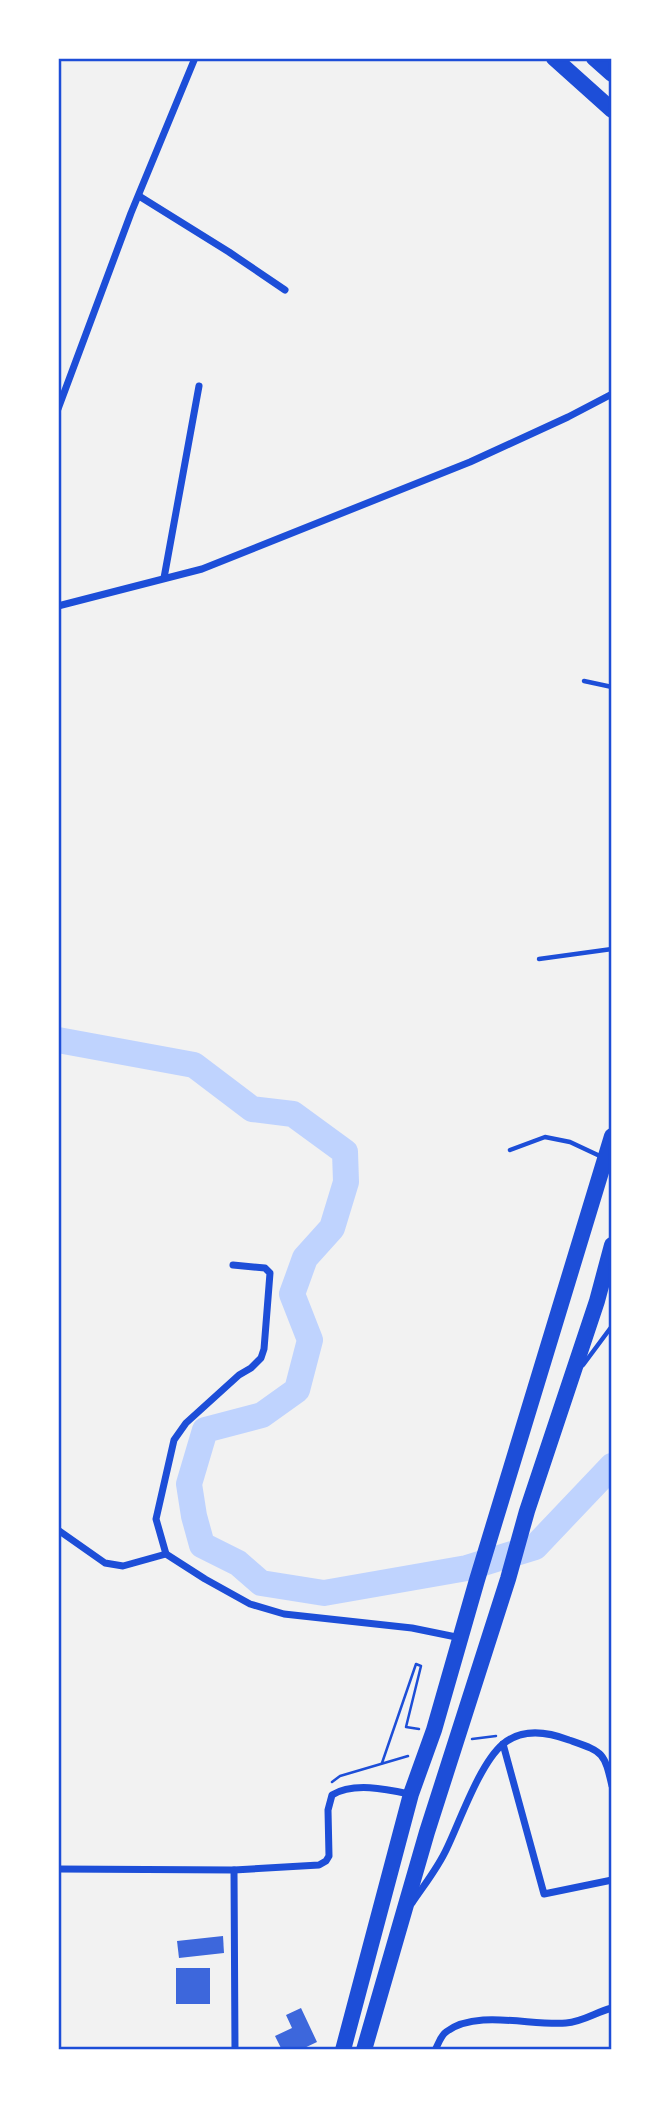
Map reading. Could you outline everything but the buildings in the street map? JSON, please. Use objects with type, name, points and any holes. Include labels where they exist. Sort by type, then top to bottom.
[{"type":"highway","points":[[554,58],[612,110]]},
{"type":"highway","points":[[594,58],[612,74]]},
{"type":"highway","points":[[343,2050],[411,1794],[609,1160],[612,1136]]},
{"type":"highway","points":[[364,2050],[427,1832],[527,1511],[597,1301],[612,1245]]},
{"type":"street","points":[[58,409],[195,58]]},
{"type":"street","points":[[139,196],[285,290]]},
{"type":"street","points":[[164,578],[199,386]]},
{"type":"street","points":[[58,606],[202,569],[470,462],[612,394]]},
{"type":"street","points":[[233,1265],[264,1268],[270,1273],[264,1349],[261,1358],[186,1423],[174,1440],[156,1520],[166,1554],[250,1604],[284,1614],[412,1628],[461,1638]]},
{"type":"street","points":[[58,1530],[105,1563],[123,1566],[166,1554]]},
{"type":"street","points":[[400,1921],[441,1860],[477,1784],[503,1744],[538,1732],[555,1734],[597,1750],[606,1759],[612,1786]]},
{"type":"street","points":[[503,1744],[544,1894],[612,1880]]},
{"type":"street","points":[[58,1869],[234,1870],[319,1865],[329,1856],[328,1819],[332,1795],[347,1789],[386,1789],[411,1794]]},
{"type":"street","points":[[234,1870],[234,2050]]},
{"type":"street","points":[[435,2050],[445,2032],[469,2022],[492,2020],[563,2023],[580,2021],[612,2008]]},
{"type":"lane","points":[[584,681],[612,688]]},
{"type":"lane","points":[[539,960],[612,949]]},
{"type":"lane","points":[[510,1150],[545,1137],[569,1142],[609,1160]]},
{"type":"lane","points":[[570,1383],[612,1326]]},
{"type":"path","points":[[382,1763],[416,1664],[421,1666],[406,1727],[433,1730]]},
{"type":"path","points":[[332,1795],[335,1778],[398,1758]]},
{"type":"waterway","points":[[58,1040],[194,1065],[252,1109],[293,1114],[345,1152],[346,1182],[332,1228],[305,1258],[292,1294],[310,1340],[297,1390],[262,1415],[205,1430],[189,1484],[202,1545],[238,1563],[261,1583],[324,1593],[467,1568],[535,1547],[612,1466]]}]
